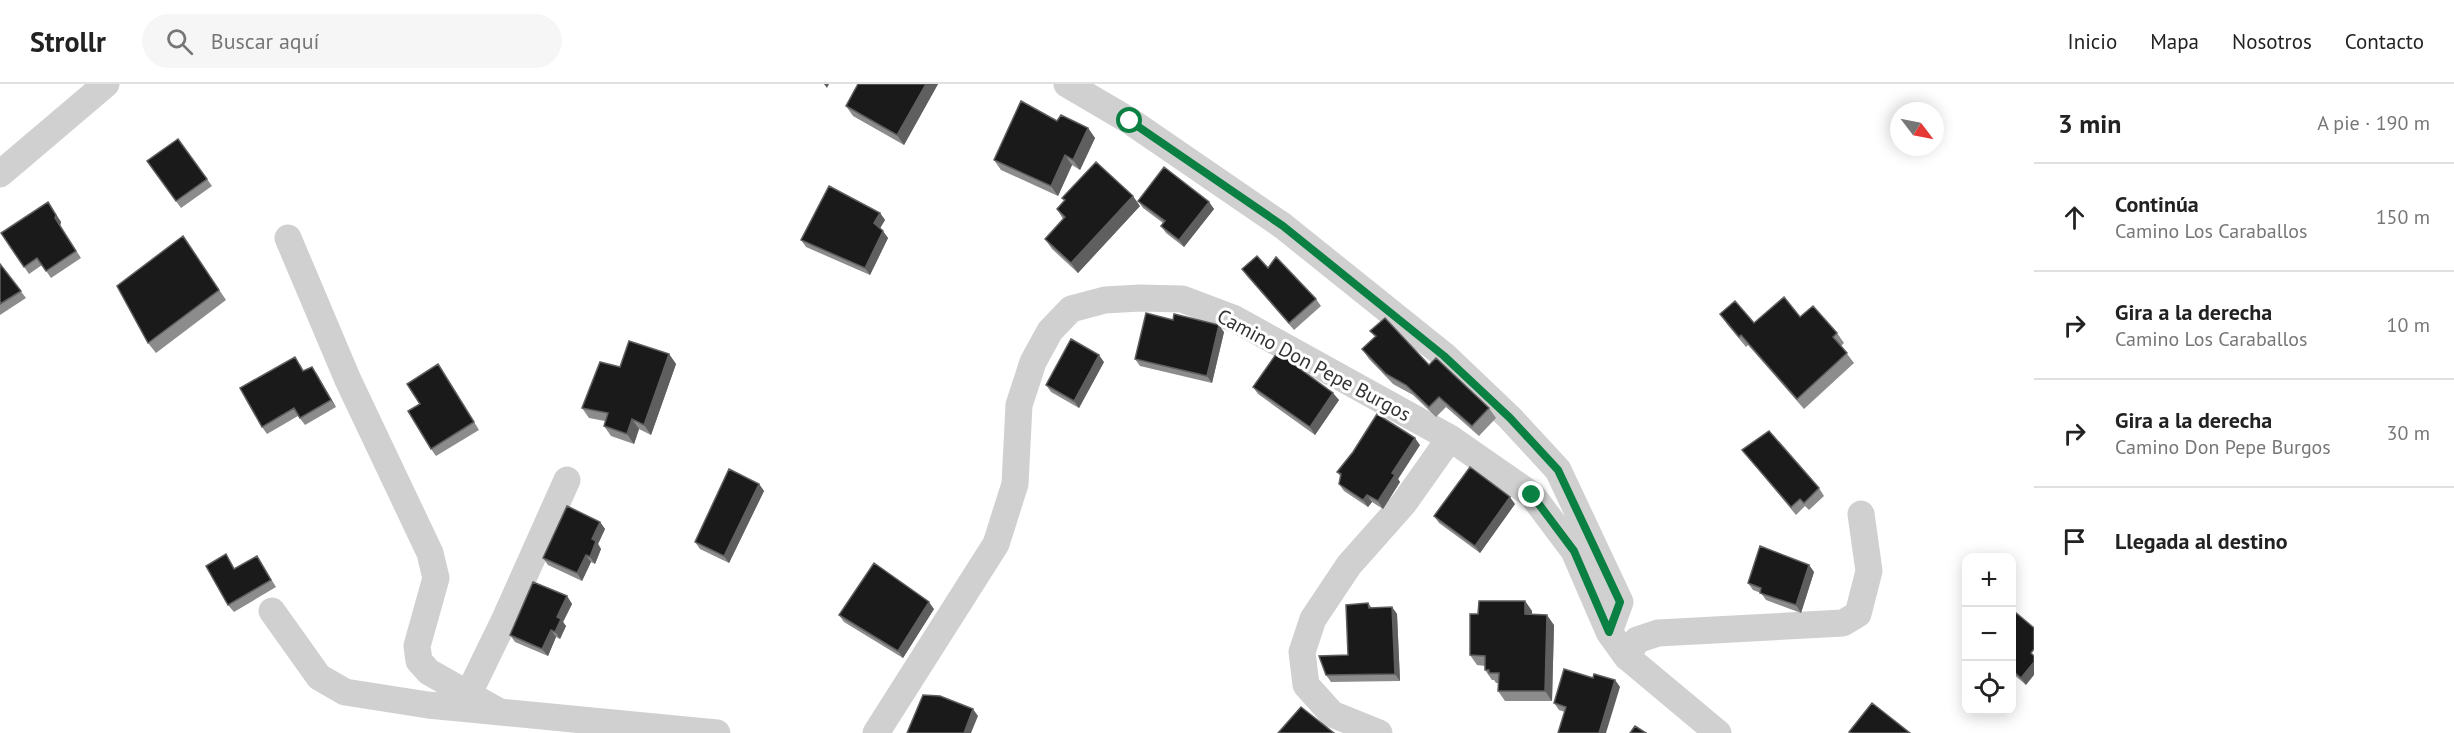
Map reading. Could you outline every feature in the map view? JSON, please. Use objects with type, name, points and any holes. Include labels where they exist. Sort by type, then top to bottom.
[{"type":"street","points":[[0,174],[106,84]]},
{"type":"street","points":[[1067,84],[1130,121],[1283,226],[1444,356],[1510,418],[1558,470],[1620,602],[1609,632]]},
{"type":"street","points":[[288,238],[348,380],[430,553],[436,578],[417,646],[419,661],[429,672],[498,711]]},
{"type":"street","name":"Camino Don Pepe Burgos","points":[[876,733],[996,544],[1015,484],[1019,405],[1033,362],[1050,331],[1071,309],[1104,300],[1182,299],[1235,319],[1450,438],[1532,495],[1574,551],[1609,632],[1627,657],[1718,733]]},
{"type":"street","points":[[1379,733],[1332,714],[1306,685],[1302,652],[1313,619],[1349,565],[1404,502],[1450,438]]},
{"type":"street","points":[[468,695],[567,480]]},
{"type":"street","points":[[1627,657],[1637,640],[1658,633],[1843,623],[1858,614],[1869,571],[1861,514]]},
{"type":"street","points":[[272,611],[319,677],[345,692],[428,705],[717,733]]},
{"type":"building","points":[[858,84],[926,84],[897,135],[846,106]]},
{"type":"building","points":[[1021,101],[1057,121],[1061,115],[1088,128],[1073,160],[1065,155],[1051,186],[994,160]]},
{"type":"building","points":[[178,139],[207,179],[176,201],[147,161]]},
{"type":"building","points":[[1096,162],[1133,196],[1071,263],[1045,239],[1065,217],[1057,209],[1065,200],[1062,198]]},
{"type":"building","points":[[1164,167],[1209,202],[1179,240],[1161,226],[1165,221],[1138,201]]},
{"type":"building","points":[[829,186],[880,213],[874,223],[883,231],[865,268],[801,240]]},
{"type":"building","points":[[48,202],[56,215],[55,218],[76,251],[46,271],[37,258],[24,267],[1,233]]},
{"type":"building","points":[[183,236],[219,290],[148,343],[117,286]]},
{"type":"building","points":[[1257,256],[1268,268],[1276,257],[1316,299],[1289,323],[1242,269]]},
{"type":"building","points":[[0,264],[21,291],[0,304]]},
{"type":"building","points":[[1784,297],[1800,317],[1813,306],[1837,333],[1833,337],[1847,353],[1797,399],[1720,314],[1735,301],[1754,323]]},
{"type":"building","points":[[1146,313],[1173,320],[1174,314],[1219,325],[1207,376],[1135,359]]},
{"type":"building","points":[[1385,318],[1429,365],[1436,358],[1489,408],[1472,426],[1439,397],[1429,407],[1406,385],[1386,374],[1362,349],[1376,336],[1370,331]]},
{"type":"building","points":[[1071,339],[1099,355],[1074,401],[1046,385]]},
{"type":"building","points":[[629,341],[669,354],[644,425],[632,419],[627,434],[604,426],[608,413],[582,408],[600,362],[620,367]]},
{"type":"building","points":[[1279,350],[1298,364],[1296,366],[1333,393],[1310,427],[1253,387]]},
{"type":"building","points":[[295,357],[303,371],[312,367],[331,400],[300,418],[294,408],[262,427],[240,388]]},
{"type":"building","points":[[438,364],[474,422],[431,449],[408,411],[420,404],[407,384]]},
{"type":"building","points":[[1377,414],[1415,438],[1392,473],[1395,475],[1378,501],[1367,495],[1363,500],[1339,484],[1341,474],[1337,472],[1353,452]]},
{"type":"building","points":[[1769,431],[1819,488],[1804,503],[1800,499],[1791,507],[1742,450]]},
{"type":"building","points":[[1470,467],[1510,497],[1475,546],[1434,516]]},
{"type":"building","points":[[729,469],[759,484],[724,556],[695,542]]},
{"type":"building","points":[[567,506],[600,522],[592,539],[596,541],[590,557],[586,555],[577,573],[543,558]]},
{"type":"building","points":[[1760,546],[1809,565],[1796,605],[1760,593],[1761,588],[1748,583]]},
{"type":"building","points":[[226,554],[234,569],[257,556],[271,580],[228,605],[206,566]]},
{"type":"building","points":[[874,563],[929,602],[898,651],[839,615]]},
{"type":"building","points":[[533,582],[567,596],[557,617],[561,619],[555,632],[551,630],[542,649],[510,635]]},
{"type":"building","points":[[1479,601],[1525,601],[1525,614],[1547,615],[1545,691],[1498,691],[1499,673],[1489,673],[1489,670],[1485,670],[1485,656],[1470,655],[1470,614],[1478,614]]},
{"type":"building","points":[[1368,603],[1369,608],[1392,607],[1395,674],[1326,675],[1319,656],[1348,655],[1346,605]]},
{"type":"building","points":[[2016,613],[2034,628],[2034,649],[2031,653],[2034,656],[2034,662],[2021,678],[2016,674]]},
{"type":"building","points":[[1564,669],[1593,678],[1594,674],[1615,680],[1599,733],[1558,733],[1566,707],[1554,703]]},
{"type":"building","points":[[923,695],[940,696],[973,709],[964,733],[907,733]]},
{"type":"building","points":[[1872,703],[1910,733],[1849,732]]},
{"type":"building","points":[[1301,707],[1334,733],[1278,733]]},
{"type":"building","points":[[1635,726],[1646,733],[1630,733]]},
{"type":"route","points":[[1130,121],[1283,226],[1444,356],[1510,418],[1558,470],[1620,602],[1609,632],[1574,551],[1532,495]]}]
